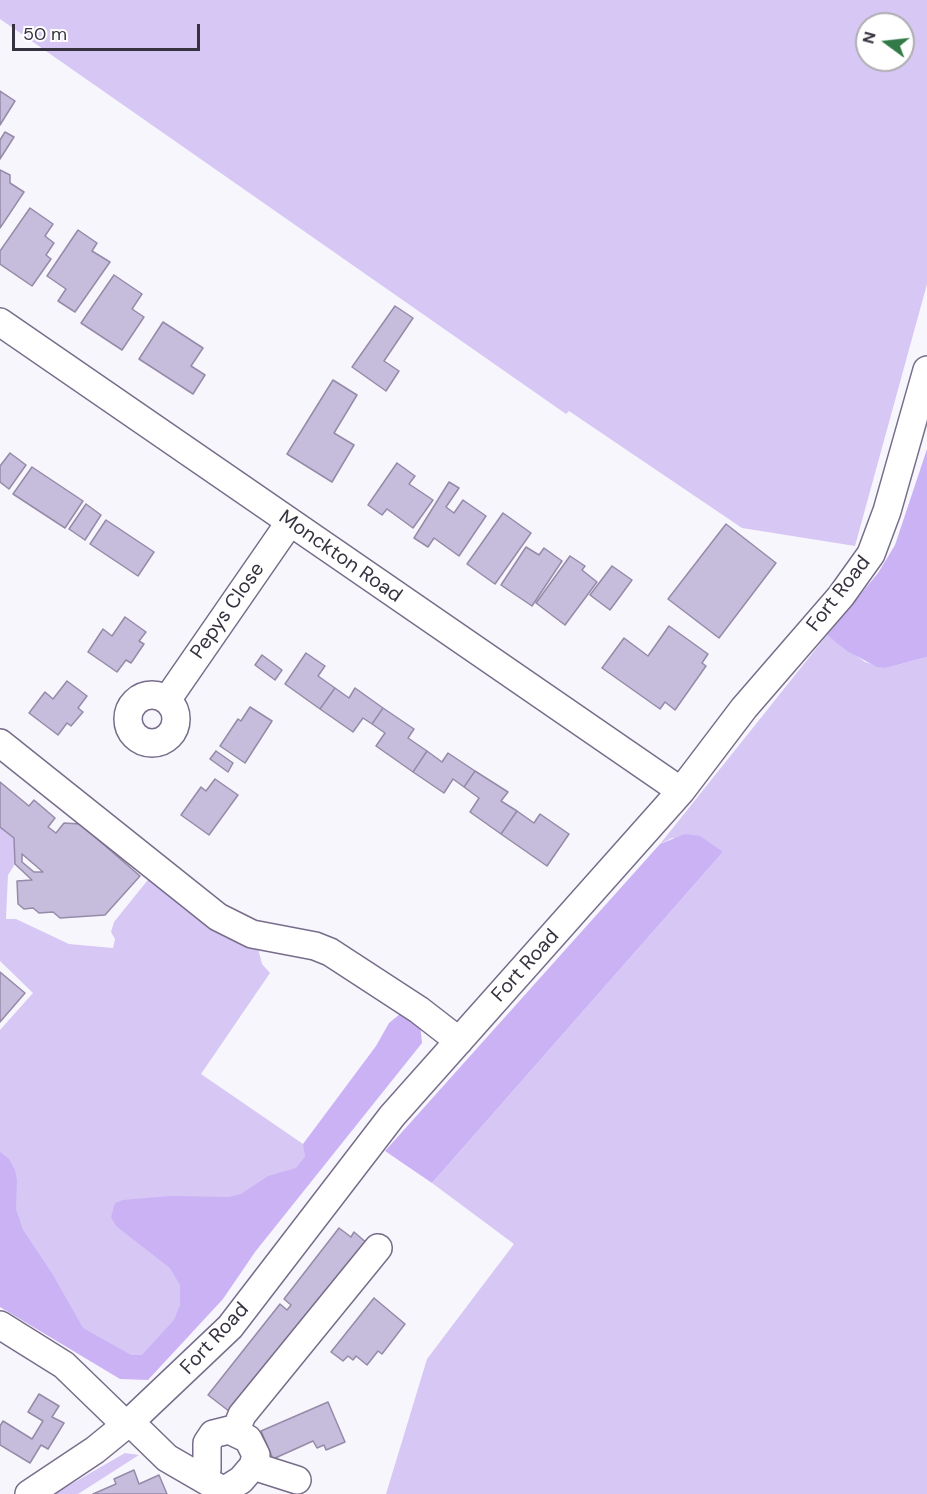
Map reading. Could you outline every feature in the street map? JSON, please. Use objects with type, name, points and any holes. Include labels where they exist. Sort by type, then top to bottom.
[{"type":"street","name":"Monckton Road","points":[[0,322],[681,791]]},
{"type":"street","name":"Fort Road","points":[[29,1494],[95,1450],[128,1424],[230,1327],[392,1116],[681,791],[744,708],[841,597],[871,554],[887,512],[927,370]]},
{"type":"street","name":"Pepys Close","points":[[167,700],[290,522]]},
{"type":"street","points":[[0,743],[218,917],[252,934],[315,946],[330,952],[427,1015],[459,1041]]},
{"type":"street","points":[[236,1432],[242,1415],[378,1248]]},
{"type":"street","points":[[0,1324],[57,1360],[167,1458],[209,1489]]},
{"type":"street","points":[[221,1430],[236,1432],[252,1444],[256,1455],[254,1466],[247,1476],[209,1489],[205,1451],[210,1438],[221,1430]]},
{"type":"street","points":[[254,1466],[297,1480]]},
{"type":"shaded area","points":[[0,0],[927,0],[927,284],[855,546],[742,528],[569,411],[566,414],[0,19]]},
{"type":"shaded area","points":[[927,449],[927,657],[886,668],[877,667],[847,651],[827,635],[878,573],[895,545]]},
{"type":"shaded area","points":[[827,635],[865,662],[886,668],[927,657],[927,1494],[386,1494],[427,1359],[514,1244],[432,1183],[723,852],[672,838],[660,844]]},
{"type":"shaded area","points":[[0,827],[14,838],[15,864],[8,875],[6,919],[16,919],[69,944],[113,948],[115,939],[111,932],[114,922],[151,876],[219,933],[235,941],[257,945],[262,964],[270,973],[201,1074],[303,1144],[306,1149],[305,1156],[219,1279],[143,1370],[78,1332],[0,1217],[0,1030],[33,993],[0,961]]},
{"type":"shaded area","points":[[685,834],[700,836],[723,852],[432,1183],[385,1151],[660,844]]},
{"type":"shaded area","points":[[400,1014],[420,1023],[422,1043],[255,1252],[223,1299],[148,1380],[120,1379],[0,1307],[0,1152],[9,1159],[15,1170],[16,1209],[23,1230],[53,1275],[83,1328],[131,1355],[142,1355],[174,1320],[180,1305],[180,1285],[170,1268],[116,1226],[111,1217],[115,1203],[123,1200],[170,1196],[229,1197],[241,1194],[268,1176],[296,1168],[305,1156],[303,1144],[376,1046],[389,1023]]},
{"type":"shaded area","points":[[125,1453],[139,1455],[78,1494],[54,1494]]},
{"type":"building","points":[[0,91],[15,101],[0,125]]},
{"type":"building","points":[[5,132],[14,137],[0,159],[0,140]]},
{"type":"building","points":[[0,170],[10,175],[10,183],[24,192],[0,228]]},
{"type":"building","points":[[30,208],[53,224],[45,236],[54,243],[46,255],[51,259],[32,286],[0,264],[0,251]]},
{"type":"building","points":[[78,230],[97,243],[92,251],[110,262],[75,312],[58,301],[66,289],[47,276]]},
{"type":"building","points":[[114,275],[142,294],[132,309],[144,317],[122,350],[81,323]]},
{"type":"building","points":[[395,306],[413,318],[384,361],[399,371],[386,391],[352,367]]},
{"type":"building","points":[[163,322],[203,348],[191,366],[205,375],[193,394],[139,359]]},
{"type":"building","points":[[333,380],[357,395],[334,433],[354,445],[332,482],[287,454]]},
{"type":"building","points":[[10,453],[26,465],[9,489],[0,482],[0,466]]},
{"type":"building","points":[[397,463],[415,476],[409,484],[433,500],[413,528],[387,509],[382,515],[368,505]]},
{"type":"building","points":[[32,467],[83,501],[65,528],[13,494]]},
{"type":"building","points":[[449,482],[459,488],[446,507],[454,513],[463,500],[486,516],[459,556],[434,538],[428,547],[414,538]]},
{"type":"building","points":[[86,504],[101,515],[85,540],[69,529]]},
{"type":"building","points":[[503,513],[531,533],[495,584],[467,564]]},
{"type":"building","points":[[106,520],[154,552],[138,576],[90,544]]},
{"type":"building","points":[[726,524],[776,563],[719,638],[668,599]]},
{"type":"building","points":[[526,547],[539,555],[544,548],[562,561],[532,606],[501,585]]},
{"type":"building","points":[[570,556],[585,566],[582,570],[597,582],[565,625],[536,603]]},
{"type":"building","points":[[612,566],[632,580],[610,610],[590,595]]},
{"type":"building","points":[[125,617],[146,632],[139,641],[144,644],[131,663],[126,660],[117,672],[88,652],[103,629],[112,636]]},
{"type":"building","points":[[669,626],[708,654],[702,663],[706,666],[675,710],[665,702],[660,709],[602,668],[624,638],[648,656]]},
{"type":"building","points":[[306,653],[325,666],[318,676],[335,688],[320,709],[285,684]]},
{"type":"building","points":[[262,655],[282,670],[275,680],[255,665]]},
{"type":"building","points":[[67,681],[87,696],[78,708],[83,712],[71,726],[67,723],[58,735],[29,713],[45,692],[53,699]]},
{"type":"building","points":[[335,688],[349,698],[355,688],[383,708],[372,724],[363,718],[353,732],[320,709]]},
{"type":"building","points":[[250,707],[272,721],[245,763],[220,746],[238,719],[241,721]]},
{"type":"building","points":[[383,708],[414,729],[408,738],[427,751],[413,772],[376,746],[385,733],[372,724]]},
{"type":"building","points":[[216,751],[233,763],[228,772],[210,759]]},
{"type":"building","points":[[427,751],[442,762],[448,753],[475,771],[464,787],[453,779],[444,793],[413,772]]},
{"type":"building","points":[[475,771],[508,792],[501,801],[517,811],[501,834],[470,812],[479,798],[464,787]]},
{"type":"building","points":[[215,779],[238,795],[209,835],[181,815],[201,787],[206,791]]},
{"type":"building","points":[[0,782],[29,806],[34,800],[55,818],[48,827],[56,833],[64,823],[80,824],[140,876],[105,915],[60,918],[53,912],[39,913],[33,908],[24,909],[18,904],[17,881],[32,880],[15,864],[14,838],[0,827]],"holes":[[[22,854],[43,872],[34,872],[22,862]]]},
{"type":"building","points":[[517,811],[534,823],[540,814],[569,834],[547,866],[501,834]]},
{"type":"building","points":[[0,972],[25,993],[0,1022]]},
{"type":"building","points":[[339,1228],[351,1237],[354,1232],[368,1244],[234,1415],[208,1395],[280,1304],[287,1310],[291,1305],[284,1299]]},
{"type":"building","points":[[374,1298],[405,1324],[382,1354],[378,1351],[367,1365],[356,1356],[353,1360],[348,1356],[343,1361],[331,1352]]},
{"type":"building","points":[[39,1394],[59,1406],[52,1417],[64,1423],[48,1449],[41,1445],[30,1463],[0,1445],[0,1426],[3,1421],[32,1439],[43,1421],[28,1412]]},
{"type":"building","points":[[328,1402],[345,1442],[326,1450],[324,1445],[317,1448],[313,1441],[273,1459],[261,1431]]},
{"type":"building","points":[[134,1470],[139,1484],[159,1475],[167,1494],[93,1494],[116,1484],[114,1479]]}]
